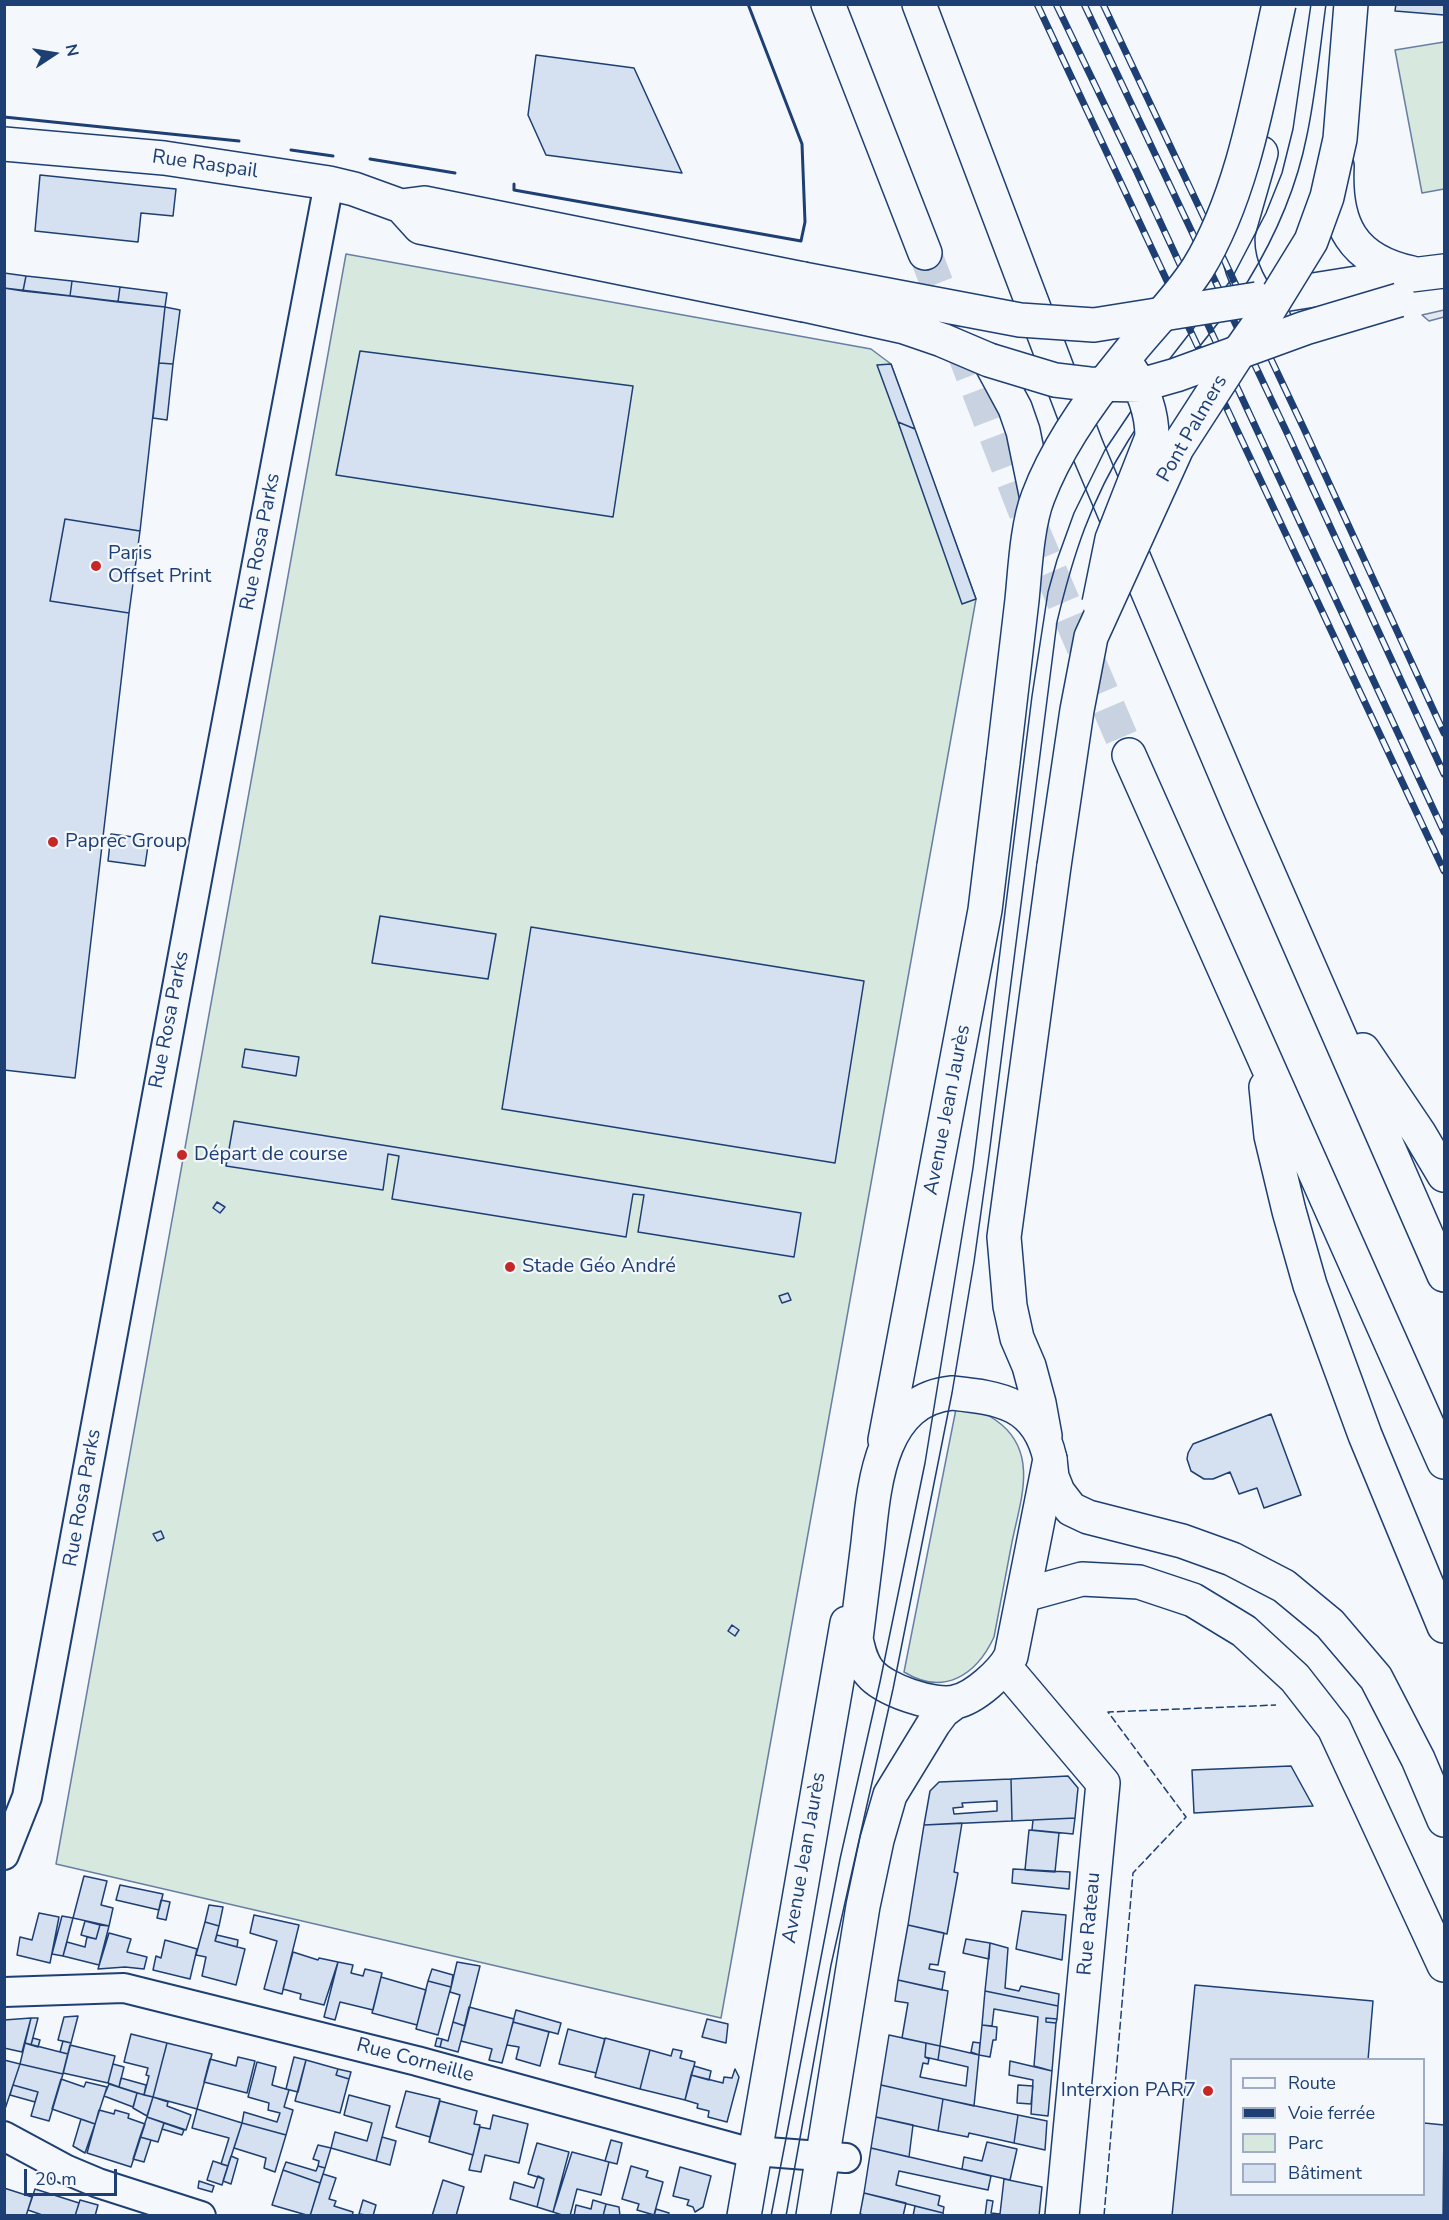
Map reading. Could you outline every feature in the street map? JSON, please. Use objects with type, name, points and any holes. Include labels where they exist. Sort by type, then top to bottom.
[{"type":"main road","points":[[828,4],[925,253]]},
{"type":"main road","points":[[919,4],[1087,448],[1241,811],[1444,1275]]},
{"type":"main road","points":[[1272,310],[1240,265],[1237,243],[1238,232],[1270,117],[1281,4]]},
{"type":"main road","points":[[1037,499],[1071,433],[1123,376],[1163,314],[1197,269],[1215,237],[1250,134],[1281,4]]},
{"type":"main road","name":"Pont Palmers","points":[[1049,1453],[1039,1403],[1029,1366],[1017,1338],[1010,1306],[1004,1238],[1054,866],[1077,710],[1091,637],[1177,448],[1239,352],[1272,310],[1311,241],[1327,197],[1338,147],[1351,4]]},
{"type":"main road","name":"Rue Raspail","points":[[4,144],[164,158],[329,183],[354,189],[401,206],[424,203],[803,292]]},
{"type":"main road","points":[[1338,147],[1336,191],[1340,212],[1347,230],[1366,253],[1386,266],[1416,279]]},
{"type":"main road","points":[[803,292],[1020,320],[1094,325],[1163,314],[1272,310],[1416,279]]},
{"type":"main road","points":[[803,292],[942,340],[989,360],[1055,380],[1176,375],[1239,352]]},
{"type":"main road","points":[[1091,637],[1112,539],[1152,437],[1149,411],[1123,376],[1094,325]]},
{"type":"main road","points":[[989,360],[1015,408],[1023,431],[1037,499]]},
{"type":"main road","name":"Avenue Jean Jaurès","points":[[744,2216],[823,1754],[985,910],[1027,552],[1037,499]]},
{"type":"main road","points":[[1129,755],[1444,1461]]},
{"type":"main road","points":[[1324,998],[1373,1065],[1444,1175]]},
{"type":"main road","points":[[1264,1058],[1271,1136],[1310,1285],[1365,1435],[1444,1626]]},
{"type":"main road","points":[[882,1456],[892,1434],[918,1404],[937,1394],[952,1393],[990,1397],[1007,1402],[1023,1411],[1037,1427],[1049,1453],[1052,1477],[1058,1492],[1071,1509],[1088,1517],[1182,1541],[1232,1559],[1284,1586],[1330,1624],[1376,1678],[1418,1759],[1444,1820]]},
{"type":"main road","points":[[813,2216],[834,2156],[863,1906],[877,1840],[890,1795],[943,1711],[981,1689],[1005,1667],[1011,1656],[1049,1453]]},
{"type":"main road","points":[[873,1502],[856,1639],[861,1659],[869,1672],[880,1682],[893,1689],[919,1699],[955,1702]]},
{"type":"main road","points":[[1024,1595],[1082,1579],[1139,1582],[1193,1600],[1244,1631],[1295,1678],[1334,1728],[1444,1965]]},
{"type":"main road","name":"Rue Rateau","points":[[1005,1667],[1103,1783],[1062,2216]]},
{"type":"street","name":"Rue Rosa Parks","points":[[4,1855],[27,1797],[200,858],[329,183]]},
{"type":"street","name":"Rue Corneille","points":[[4,1992],[124,1988],[417,2061],[754,2152],[834,2156]]},
{"type":"street","points":[[4,2136],[98,2184],[201,2216]]},
{"type":"green space","points":[[1444,42],[1444,189],[1422,193],[1395,50]]},
{"type":"green space","name":"Stade Géo André","points":[[346,254],[871,349],[891,364],[976,599],[721,2018],[56,1864]]},
{"type":"green space","points":[[956,1409],[981,1412],[1002,1425],[1013,1437],[1020,1451],[1024,1480],[994,1637],[987,1651],[968,1672],[945,1682],[932,1682],[918,1679],[904,1672]]},
{"type":"shaded area","points":[[1444,310],[1444,317],[1429,321],[1422,315]]},
{"type":"building","points":[[1396,4],[1444,4],[1444,15],[1395,11]]},
{"type":"building","points":[[536,55],[634,68],[682,173],[546,155],[528,115]]},
{"type":"building","points":[[40,175],[176,189],[173,216],[141,213],[138,242],[35,231]]},
{"type":"building","points":[[4,273],[26,276],[23,291],[4,288]]},
{"type":"building","points":[[26,276],[72,281],[70,296],[23,291]]},
{"type":"building","points":[[72,281],[120,287],[118,302],[70,296]]},
{"type":"building","points":[[120,287],[167,293],[165,307],[118,302]]},
{"type":"building","name":"Paprec Group","points":[[4,288],[165,307],[140,531],[65,519],[50,601],[129,613],[75,1078],[4,1070]]},
{"type":"building","points":[[165,307],[180,310],[173,364],[159,363]]},
{"type":"building","points":[[360,351],[633,386],[613,517],[336,475]]},
{"type":"building","points":[[159,363],[173,364],[167,420],[153,418]]},
{"type":"building","points":[[891,364],[915,429],[898,422],[877,365]]},
{"type":"building","points":[[898,422],[915,429],[976,599],[962,604]]},
{"type":"building","name":"Paris Offset Print","points":[[65,519],[140,531],[129,613],[50,601]]},
{"type":"building","points":[[111,834],[149,839],[145,866],[108,861]]},
{"type":"building","points":[[380,916],[496,934],[488,979],[372,963]]},
{"type":"building","points":[[531,927],[864,981],[835,1163],[502,1109]]},
{"type":"building","points":[[245,1049],[299,1057],[296,1076],[242,1067]]},
{"type":"building","points":[[234,1121],[801,1213],[794,1257],[638,1232],[644,1195],[633,1194],[626,1237],[392,1199],[399,1156],[388,1154],[383,1190],[226,1166]]},
{"type":"building","points":[[217,1202],[225,1207],[220,1213],[213,1208]]},
{"type":"building","points":[[788,1293],[791,1300],[782,1303],[779,1296]]},
{"type":"building","points":[[1271,1414],[1301,1495],[1264,1508],[1257,1488],[1239,1494],[1230,1472],[1213,1479],[1204,1479],[1191,1471],[1187,1459],[1193,1444]]},
{"type":"building","points":[[161,1531],[164,1538],[157,1541],[153,1534]]},
{"type":"building","points":[[732,1625],[739,1630],[735,1636],[728,1631]]},
{"type":"building","points":[[1291,1766],[1313,1806],[1194,1813],[1192,1770]]},
{"type":"building","points":[[1068,1776],[1078,1788],[1075,1818],[1012,1821],[1011,1779]]},
{"type":"building","points":[[1011,1779],[1012,1821],[924,1825],[930,1791],[939,1782]],"holes":[[[997,1801],[997,1811],[954,1814],[953,1808],[963,1807],[962,1803]]]},
{"type":"building","points":[[1075,1818],[1073,1834],[1032,1830],[1033,1820]]},
{"type":"building","points":[[962,1823],[954,1872],[958,1873],[947,1934],[908,1925],[924,1825]]},
{"type":"building","points":[[1029,1830],[1059,1833],[1055,1872],[1025,1870]]},
{"type":"building","points":[[1013,1869],[1070,1872],[1069,1889],[1012,1883]]},
{"type":"building","points":[[84,1876],[107,1881],[101,1905],[113,1908],[109,1926],[73,1918]]},
{"type":"building","points":[[120,1885],[163,1894],[159,1910],[116,1900]]},
{"type":"building","points":[[161,1900],[170,1902],[166,1920],[157,1918]]},
{"type":"building","points":[[209,1905],[223,1907],[219,1926],[205,1922]]},
{"type":"building","points":[[1022,1911],[1066,1915],[1062,1960],[1016,1949]]},
{"type":"building","points":[[39,1913],[59,1917],[50,1963],[17,1955],[20,1937],[32,1940]]},
{"type":"building","points":[[254,1915],[299,1925],[282,1994],[264,1989],[277,1941],[250,1933]]},
{"type":"building","points":[[62,1916],[73,1918],[63,1956],[52,1954]]},
{"type":"building","points":[[85,1921],[100,1925],[96,1939],[81,1935]]},
{"type":"building","points":[[205,1922],[219,1926],[215,1941],[245,1949],[236,1985],[202,1976],[206,1957],[196,1955]]},
{"type":"building","points":[[100,1925],[109,1926],[99,1965],[63,1956],[67,1942],[85,1947],[87,1937],[96,1939]]},
{"type":"building","points":[[908,1925],[944,1933],[938,1965],[930,1964],[929,1969],[945,1972],[942,1990],[898,1980]]},
{"type":"building","points":[[109,1933],[131,1939],[127,1952],[147,1957],[144,1969],[125,1967],[98,1969]]},
{"type":"building","points":[[217,1935],[238,1940],[237,1947],[215,1941]]},
{"type":"building","points":[[966,1939],[990,1943],[989,1959],[963,1953]]},
{"type":"building","points":[[165,1940],[197,1949],[190,1979],[153,1970],[156,1956],[161,1958]]},
{"type":"building","points":[[990,1943],[1008,1948],[1005,1988],[1019,1991],[1021,1986],[1059,1994],[1058,2006],[985,1991]]},
{"type":"building","points":[[293,1952],[318,1960],[319,1958],[338,1962],[324,2005],[300,1999],[301,1994],[283,1989]]},
{"type":"building","points":[[338,1962],[353,1965],[351,1973],[363,1976],[365,1969],[382,1973],[373,2010],[340,2002],[335,2020],[324,2017]]},
{"type":"building","points":[[457,1962],[480,1966],[465,2026],[453,2022],[460,1995],[450,1992]]},
{"type":"building","points":[[432,1969],[453,1975],[451,1987],[428,1981]]},
{"type":"building","points":[[381,1977],[426,1990],[417,2025],[372,2013]]},
{"type":"building","points":[[898,1980],[948,1991],[940,2046],[902,2038],[908,2003],[895,2001]]},
{"type":"building","points":[[428,1981],[451,1987],[438,2035],[416,2029]]},
{"type":"building","name":"Interxion PAR7","points":[[1195,1985],[1373,2001],[1368,2058],[1230,2058],[1230,2196],[1425,2196],[1425,2123],[1444,2125],[1443,2216],[1172,2216]]},
{"type":"building","points":[[985,1991],[1058,2006],[1057,2019],[1046,2018],[1046,2022],[1056,2023],[1052,2071],[1034,2066],[1038,2017],[994,2009],[992,2026],[982,2025]]},
{"type":"building","points":[[469,2007],[514,2019],[502,2063],[489,2060],[492,2049],[461,2041]]},
{"type":"building","points":[[516,2010],[561,2023],[558,2034],[513,2022]]},
{"type":"building","points":[[78,2016],[71,2043],[58,2040],[64,2017]]},
{"type":"building","points":[[31,2018],[38,2018],[31,2045],[25,2043]]},
{"type":"building","points":[[31,2018],[22,2052],[4,2048],[4,2020]]},
{"type":"building","points":[[1046,2018],[1057,2019],[1056,2023],[1046,2022]]},
{"type":"building","points":[[707,2019],[728,2024],[726,2043],[702,2037]]},
{"type":"building","points":[[453,2022],[465,2026],[458,2052],[440,2047],[442,2039],[448,2041]]},
{"type":"building","points":[[513,2022],[549,2032],[540,2066],[516,2059],[519,2047],[507,2045]]},
{"type":"building","points":[[982,2025],[997,2027],[996,2040],[993,2040],[990,2057],[979,2055]]},
{"type":"building","points":[[568,2029],[605,2039],[596,2073],[559,2064]]},
{"type":"building","points":[[131,2034],[167,2043],[153,2097],[144,2095],[149,2076],[146,2075],[148,2068],[124,2062]]},
{"type":"building","points":[[889,2035],[926,2043],[925,2057],[929,2059],[928,2064],[923,2063],[920,2077],[966,2086],[968,2067],[938,2060],[940,2046],[979,2055],[974,2106],[881,2085]]},
{"type":"building","points":[[33,2038],[40,2040],[38,2047],[31,2045]]},
{"type":"building","points":[[437,2038],[442,2039],[440,2047],[435,2046]]},
{"type":"building","points":[[605,2038],[650,2050],[640,2089],[595,2077]]},
{"type":"building","points":[[63,2041],[71,2043],[68,2054],[60,2052]]},
{"type":"building","points":[[973,2042],[980,2043],[979,2055],[971,2052]]},
{"type":"building","points":[[25,2043],[68,2054],[63,2074],[20,2064]]},
{"type":"building","points":[[167,2043],[212,2054],[197,2109],[153,2097]]},
{"type":"building","points":[[926,2043],[940,2046],[938,2060],[925,2057]]},
{"type":"building","points":[[70,2045],[115,2056],[108,2083],[63,2073]]},
{"type":"building","points":[[673,2049],[682,2051],[680,2058],[695,2062],[685,2100],[640,2089],[650,2050],[671,2056]]},
{"type":"building","points":[[238,2057],[255,2061],[247,2093],[204,2082],[210,2059],[236,2066]]},
{"type":"building","points":[[294,2057],[306,2060],[298,2092],[286,2089]]},
{"type":"building","points":[[4,2060],[20,2064],[5,2109],[4,2108]]},
{"type":"building","points":[[306,2060],[338,2069],[336,2075],[349,2079],[340,2113],[295,2101]]},
{"type":"building","points":[[1010,2061],[1052,2071],[1048,2116],[1031,2114],[1033,2080],[1009,2075]]},
{"type":"building","points":[[257,2062],[276,2067],[272,2085],[289,2090],[284,2107],[293,2110],[286,2135],[242,2123],[244,2112],[277,2122],[280,2113],[268,2110],[269,2103],[248,2097]]},
{"type":"building","points":[[20,2064],[63,2074],[49,2121],[31,2116],[38,2092],[13,2085]]},
{"type":"building","points":[[113,2064],[124,2067],[119,2087],[108,2083]]},
{"type":"building","points":[[694,2066],[711,2071],[709,2080],[691,2075]]},
{"type":"building","points":[[338,2069],[351,2072],[349,2079],[336,2075]]},
{"type":"building","points":[[735,2069],[739,2077],[727,2122],[708,2117],[709,2111],[697,2108],[698,2104],[685,2100],[691,2075],[723,2083],[724,2077],[732,2078]]},
{"type":"building","points":[[121,2078],[146,2085],[144,2095],[119,2087]]},
{"type":"building","points":[[61,2079],[84,2087],[86,2082],[107,2087],[95,2124],[52,2109]]},
{"type":"building","points":[[109,2084],[137,2093],[133,2107],[104,2096]]},
{"type":"building","points":[[13,2085],[38,2092],[35,2102],[10,2095]]},
{"type":"building","points":[[881,2085],[943,2099],[938,2131],[876,2117]]},
{"type":"building","points":[[1018,2085],[1033,2086],[1031,2104],[1017,2103]]},
{"type":"building","points":[[406,2091],[440,2099],[430,2137],[396,2127]]},
{"type":"building","points":[[137,2093],[153,2097],[147,2116],[133,2108]]},
{"type":"building","points":[[349,2095],[390,2106],[376,2161],[331,2148],[335,2132],[367,2141],[372,2123],[344,2115]]},
{"type":"building","points":[[153,2097],[168,2102],[167,2106],[191,2115],[186,2130],[147,2117]]},
{"type":"building","points":[[943,2099],[1018,2115],[1014,2143],[969,2133],[968,2137],[938,2131]]},
{"type":"building","points":[[440,2101],[477,2111],[474,2124],[480,2125],[473,2155],[429,2142]]},
{"type":"building","points":[[197,2109],[242,2123],[228,2166],[221,2164],[229,2138],[192,2128]]},
{"type":"building","points":[[99,2110],[114,2114],[115,2110],[129,2114],[128,2118],[145,2124],[131,2167],[87,2153]]},
{"type":"building","points":[[493,2115],[528,2124],[519,2163],[485,2155],[481,2172],[469,2170],[480,2127],[490,2129]]},
{"type":"building","points":[[1018,2115],[1047,2121],[1045,2150],[1014,2143]]},
{"type":"building","points":[[147,2117],[164,2123],[158,2142],[140,2137]]},
{"type":"building","points":[[876,2117],[913,2125],[909,2157],[871,2148]]},
{"type":"building","points":[[81,2119],[95,2124],[85,2153],[73,2146]]},
{"type":"building","points":[[164,2123],[184,2130],[182,2135],[162,2129]]},
{"type":"building","points":[[242,2123],[286,2135],[275,2172],[264,2168],[266,2158],[234,2148]]},
{"type":"building","points":[[140,2137],[151,2140],[144,2162],[133,2159]]},
{"type":"building","points":[[382,2137],[396,2141],[390,2165],[376,2161]]},
{"type":"building","points":[[611,2140],[622,2143],[617,2164],[605,2161]]},
{"type":"building","points":[[987,2142],[1017,2149],[1010,2180],[962,2169],[964,2157],[982,2161]]},
{"type":"building","points":[[537,2143],[569,2152],[553,2212],[537,2207],[544,2179],[528,2174]]},
{"type":"building","points":[[318,2145],[331,2148],[325,2168],[318,2166],[319,2161],[313,2159]]},
{"type":"building","points":[[871,2148],[991,2176],[988,2190],[899,2171],[896,2185],[940,2196],[938,2205],[944,2207],[943,2213],[864,2193]]},
{"type":"building","points":[[572,2152],[609,2162],[601,2195],[577,2189],[570,2216],[565,2216],[553,2212]]},
{"type":"building","points":[[231,2156],[238,2159],[231,2184],[223,2181]]},
{"type":"building","points":[[213,2161],[228,2166],[222,2185],[207,2180]]},
{"type":"building","points":[[286,2162],[316,2171],[318,2166],[325,2168],[320,2183],[283,2170]]},
{"type":"building","points":[[631,2166],[648,2171],[646,2177],[663,2182],[654,2215],[637,2210],[639,2204],[622,2199]]},
{"type":"building","points":[[680,2167],[711,2176],[703,2207],[695,2212],[693,2207],[687,2205],[689,2200],[673,2196]]},
{"type":"building","points":[[283,2170],[320,2183],[310,2216],[272,2205]]},
{"type":"building","points":[[323,2174],[336,2178],[329,2199],[336,2201],[334,2206],[353,2212],[352,2216],[310,2216]]},
{"type":"building","points":[[538,2176],[544,2179],[537,2207],[510,2199],[514,2182],[534,2188]]},
{"type":"building","points":[[1004,2179],[1042,2187],[1039,2216],[985,2216],[987,2200],[993,2201],[991,2213],[1000,2214]]},
{"type":"building","points":[[443,2180],[464,2187],[456,2216],[432,2216]]},
{"type":"building","points":[[199,2181],[214,2186],[212,2192],[198,2188]]},
{"type":"building","points":[[4,2188],[32,2197],[26,2216],[4,2216]]},
{"type":"building","points":[[35,2189],[79,2203],[75,2216],[45,2216],[28,2210]]},
{"type":"building","points":[[864,2193],[906,2203],[903,2216],[860,2214]]},
{"type":"building","points":[[80,2200],[98,2205],[95,2216],[75,2216]]},
{"type":"building","points":[[363,2200],[376,2205],[373,2216],[359,2214]]},
{"type":"building","points":[[593,2200],[606,2204],[603,2216],[574,2216],[576,2205],[591,2209]]},
{"type":"building","points":[[606,2204],[619,2207],[620,2216],[603,2216]]},
{"type":"building","points":[[915,2206],[943,2213],[944,2216],[913,2216]]},
{"type":"building","points":[[656,2209],[669,2213],[668,2216],[654,2216]]},
{"type":"tunnel","points":[[925,253],[1023,507],[1129,755]]},
{"type":"tram line","points":[[771,2216],[840,1859],[880,1682],[925,1463],[973,1168],[1032,696],[1048,592],[1074,513],[1105,450],[1144,392],[1231,280],[1266,213],[1282,173],[1293,129],[1311,4]]},
{"type":"tram line","points":[[786,2216],[831,1965],[893,1689],[952,1393],[989,1155],[1057,622],[1085,528],[1115,463],[1142,420],[1234,302],[1267,247],[1284,211],[1307,135],[1326,4]]},
{"type":"railway","points":[[1037,4],[1444,871]]},
{"type":"railway","points":[[1056,4],[1136,170],[1444,832]]},
{"type":"railway","points":[[1084,4],[1289,437],[1444,774]]},
{"type":"railway","points":[[1103,4],[1305,431],[1444,733]]},
{"type":"fence","points":[[1104,2216],[1133,1873],[1186,1817],[1108,1712],[1276,1705]]},
{"type":"wall","points":[[514,184],[514,190],[801,241],[805,222],[802,144],[748,4]]},
{"type":"wall","points":[[4,117],[239,141]]},
{"type":"wall","points":[[291,150],[333,156]]},
{"type":"wall","points":[[370,159],[455,173]]},
{"type":"place","name":"Paris Offset Print","points":[[96,566]]},
{"type":"place","name":"Paprec Group","points":[[53,842]]},
{"type":"place","name":"Départ de course","points":[[182,1155]]},
{"type":"place","name":"Stade Géo André","points":[[510,1267]]},
{"type":"place","name":"Interxion PAR7","points":[[1208,2091]]}]
